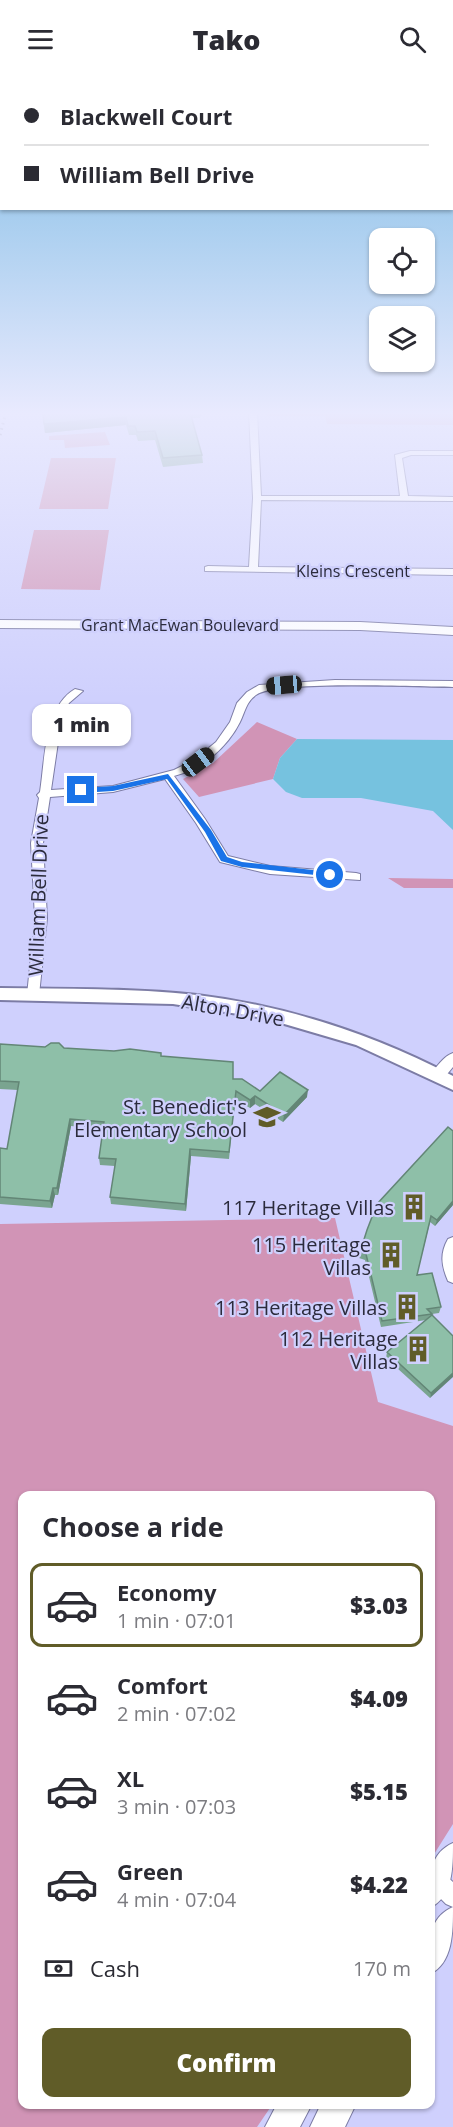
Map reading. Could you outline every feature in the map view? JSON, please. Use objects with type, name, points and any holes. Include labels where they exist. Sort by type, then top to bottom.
[{"type":"main road","name":"Grant MacEwan Boulevard","points":[[360,626],[406,622],[453,622]]},
{"type":"main road","name":"Grant MacEwan Boulevard","points":[[0,624],[360,626],[453,631]]},
{"type":"main road","points":[[435,1951],[453,1922]]},
{"type":"main road","points":[[281,2127],[293,2109]]},
{"type":"main road","points":[[326,2127],[337,2109]]},
{"type":"street","points":[[253,570],[256,508]]},
{"type":"street","name":"Kleins Crescent","points":[[208,569],[453,572]]},
{"type":"street","name":"William Bell Drive","points":[[42,795],[61,791],[113,789],[168,776],[198,762],[220,744],[235,722],[241,705],[250,694],[262,687],[335,683],[453,684]]},
{"type":"street","name":"William Bell Drive","points":[[33,995],[41,918],[37,843],[42,795],[57,715],[61,705],[78,691]]},
{"type":"street","points":[[168,776],[208,832],[224,859],[307,874],[356,877]]},
{"type":"street","name":"Alton Drive","points":[[0,994],[144,997],[197,1001],[255,1011],[349,1035],[453,1084]]},
{"type":"street","points":[[438,1075],[453,1058]]},
{"type":"street","points":[[453,1243],[449,1250],[449,1264],[453,1276]]},
{"type":"shaded area","points":[[39,508],[108,508],[108,509]]},
{"type":"shaded area","points":[[34,530],[109,530],[100,590],[21,589]]},
{"type":"shaded area","points":[[257,722],[297,739],[280,758],[273,779],[199,797],[183,779],[213,763]]},
{"type":"shaded area","points":[[388,878],[453,879],[453,888],[404,888]]},
{"type":"shaded area","points":[[335,1218],[378,1402],[453,1426],[453,1824],[435,1853],[435,1491],[18,1491],[18,2109],[269,2109],[257,2127],[0,2127],[0,1224]]},
{"type":"water","points":[[297,739],[453,740],[453,830],[433,811],[361,798],[302,798],[286,792],[273,779],[280,758]]},
{"type":"building","points":[[51,1043],[59,1043],[64,1048],[114,1051],[130,1049],[161,1053],[161,1056],[233,1062],[233,1079],[242,1079],[260,1091],[280,1072],[308,1090],[284,1115],[255,1096],[250,1100],[236,1091],[229,1152],[190,1149],[185,1204],[110,1197],[116,1159],[99,1158],[104,1122],[70,1119],[57,1188],[53,1188],[50,1201],[0,1197],[0,1148],[7,1149],[19,1082],[0,1081],[0,1044],[45,1047]]},
{"type":"building","points":[[448,1127],[453,1131],[453,1201],[437,1220],[431,1216],[417,1275],[432,1273],[441,1307],[427,1309],[432,1314],[382,1321],[366,1254],[360,1252],[367,1230],[377,1204]]},
{"type":"building","points":[[432,1315],[453,1336],[453,1373],[431,1393],[387,1352]]},
{"type":"place","name":"St. Benedict's Elementary School","points":[[267,1117]]},
{"type":"place","name":"117 Heritage Villas","points":[[414,1207]]},
{"type":"place","name":"115 Heritage Villas","points":[[391,1255]]},
{"type":"place","name":"113 Heritage Villas","points":[[407,1307]]},
{"type":"place","name":"112 Heritage Villas","points":[[418,1349]]},
{"type":"route","points":[[81,790],[113,789],[168,776],[208,832],[224,859],[307,874],[330,875]]}]
